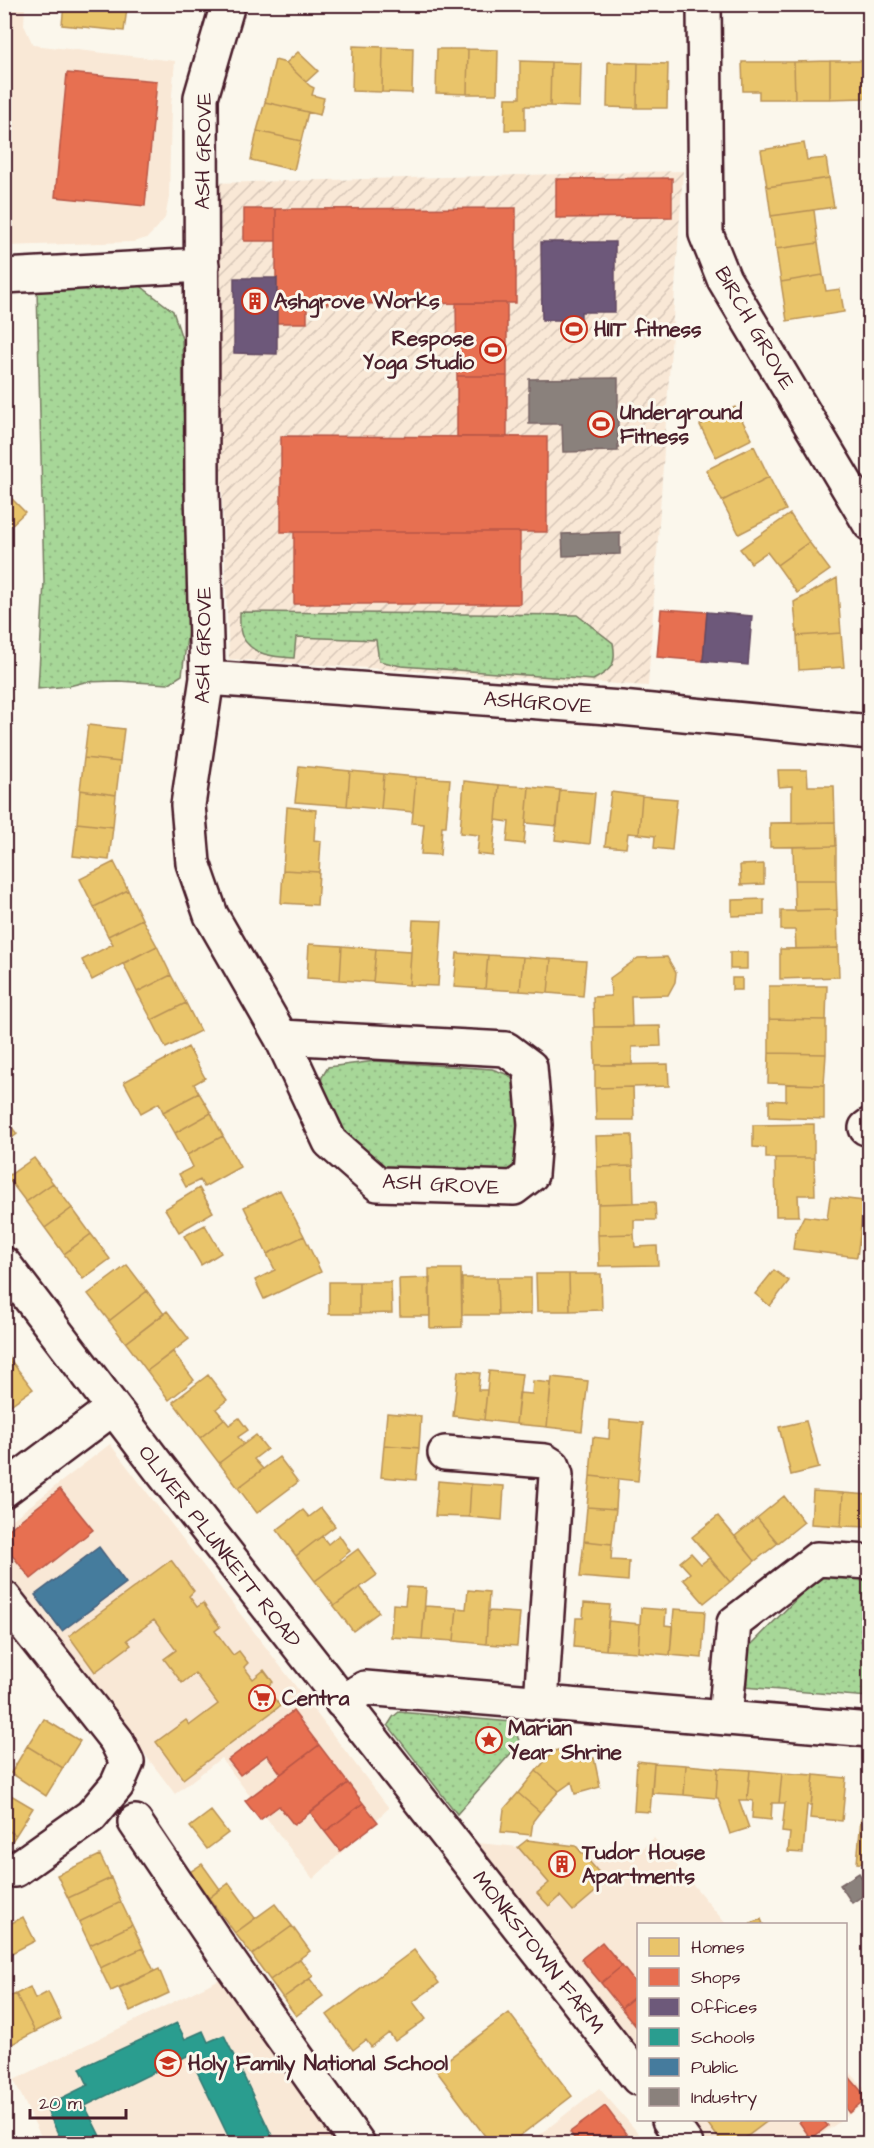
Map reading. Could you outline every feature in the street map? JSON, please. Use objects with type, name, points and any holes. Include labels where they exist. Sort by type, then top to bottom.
[{"type":"street","name":"ASH GROVE","points":[[228,4],[201,97],[202,491],[207,678],[188,805],[193,863],[211,915],[281,1037],[330,1142],[378,1185],[514,1188],[531,1175],[535,1125],[530,1067],[506,1049],[281,1037]]},
{"type":"street","name":"BIRCH GROVE","points":[[704,4],[706,234],[724,279],[870,524]]},
{"type":"street","points":[[4,276],[202,265]]},
{"type":"street","name":"ASHGROVE","points":[[207,678],[621,708],[870,732]]},
{"type":"street","name":"OLIVER PLUNKETT ROAD","points":[[4,1264],[113,1408],[439,1825]]},
{"type":"street","points":[[4,1490],[113,1408]]},
{"type":"street","points":[[445,1453],[544,1461],[553,1466],[556,1475],[541,1703]]},
{"type":"street","points":[[725,1718],[734,1623],[817,1558],[870,1562]]},
{"type":"street","points":[[4,1598],[116,1740],[127,1762],[117,1785],[91,1816],[15,1870]]},
{"type":"street","points":[[342,1702],[364,1688],[870,1730]]},
{"type":"street","points":[[135,1822],[222,1951],[358,2144]]},
{"type":"street","name":"MONKSTOWN FARM","points":[[439,1825],[637,2075]]},
{"type":"street","points":[[670,2121],[686,2144]]},
{"type":"shaded area","points":[[4,5],[25,5],[24,25],[33,45],[175,61],[171,106],[169,197],[165,218],[147,238],[133,242],[5,246]]},
{"type":"shaded area","points":[[683,171],[648,686],[229,659],[209,183]]},
{"type":"shaded area","points":[[110,1444],[389,1808],[313,1879],[221,1758],[175,1794],[5,1569],[5,1525]]},
{"type":"shaded area","points":[[654,1838],[725,1923],[637,1923],[637,2059],[478,1843],[632,1858]]},
{"type":"shaded area","name":"Holy Family National School","points":[[222,1978],[346,2143],[44,2143],[14,2080]]},
{"type":"shaded area","points":[[847,2069],[870,2094],[869,2100],[847,2116]]},
{"type":"shaded area","points":[[599,2088],[647,2143],[528,2144]]},
{"type":"shaded area","points":[[683,2121],[841,2121],[808,2144],[766,2143],[758,2135],[745,2143],[699,2143]]},
{"type":"green space","points":[[138,284],[173,311],[182,339],[188,630],[182,675],[168,684],[85,682],[38,689],[44,582],[37,290]]},
{"type":"green space","points":[[240,612],[577,615],[613,643],[614,656],[612,666],[593,680],[401,666],[379,661],[376,640],[296,637],[294,658],[279,657],[265,654],[246,643],[240,631]]},
{"type":"green space","points":[[376,1061],[492,1069],[509,1075],[516,1084],[520,1099],[516,1163],[510,1172],[382,1171],[347,1143],[319,1094],[322,1077],[328,1067]]},
{"type":"green space","points":[[822,1573],[869,1577],[869,1697],[744,1687],[746,1650]]},
{"type":"green space","points":[[399,1712],[512,1722],[520,1743],[457,1814],[388,1725]]},
{"type":"building: Homes","points":[[64,4],[103,4],[127,8],[124,31],[62,25]]},
{"type":"building: Homes","points":[[353,46],[383,47],[382,92],[352,91]]},
{"type":"building: Homes","points":[[383,47],[413,48],[412,93],[382,92]]},
{"type":"building: Homes","points":[[437,49],[468,49],[467,94],[436,93]]},
{"type":"building: Homes","points":[[468,49],[498,50],[497,94],[467,94]]},
{"type":"building: Homes","points":[[298,52],[318,71],[306,82],[286,63]]},
{"type":"building: Homes","points":[[275,60],[286,63],[314,88],[312,95],[324,98],[320,115],[265,102]]},
{"type":"building: Homes","points":[[520,61],[551,62],[550,106],[525,106],[525,130],[505,130],[506,98],[520,98]]},
{"type":"building: Homes","points":[[830,61],[830,99],[795,99],[794,62]]},
{"type":"building: Homes","points":[[830,61],[866,61],[866,98],[830,99]]},
{"type":"building: Homes","points":[[866,61],[870,61],[870,110],[866,110]]},
{"type":"building: Homes","points":[[551,62],[581,63],[580,107],[550,106]]},
{"type":"building: Homes","points":[[608,62],[638,63],[637,108],[607,107]]},
{"type":"building: Homes","points":[[742,62],[794,62],[795,99],[759,99],[759,91],[743,91]]},
{"type":"building: Homes","points":[[638,63],[668,64],[667,108],[637,108]]},
{"type":"building: Homes","points":[[265,102],[308,112],[301,141],[257,131]]},
{"type":"building: Homes","points":[[257,131],[301,141],[294,170],[251,160]]},
{"type":"building: Homes","points":[[804,143],[807,160],[826,158],[829,178],[767,187],[761,150]]},
{"type":"building: Homes","points":[[829,178],[834,207],[771,216],[767,187]]},
{"type":"building: Homes","points":[[814,210],[818,243],[776,249],[771,216]]},
{"type":"building: Homes","points":[[818,243],[823,275],[781,282],[776,249]]},
{"type":"building: Homes","points":[[823,275],[826,291],[840,289],[844,312],[787,321],[781,282]]},
{"type":"building: Homes","points":[[735,407],[752,439],[716,457],[700,425]]},
{"type":"building: Homes","points":[[754,446],[769,477],[722,501],[706,470]]},
{"type":"building: Homes","points":[[769,477],[786,510],[739,534],[722,501]]},
{"type":"building: Homes","points":[[4,491],[25,512],[4,532]]},
{"type":"building: Homes","points":[[790,514],[809,542],[777,565],[767,552],[751,563],[740,549]]},
{"type":"building: Homes","points":[[809,542],[830,570],[797,593],[777,565]]},
{"type":"building: Homes","points":[[837,578],[841,633],[797,636],[794,602]]},
{"type":"building: Homes","points":[[841,633],[844,667],[799,670],[797,636]]},
{"type":"building: Homes","points":[[88,725],[124,729],[120,762],[84,758]]},
{"type":"building: Homes","points":[[84,758],[120,762],[116,795],[80,790]]},
{"type":"building: Homes","points":[[299,766],[350,771],[347,806],[295,802]]},
{"type":"building: Homes","points":[[778,770],[807,770],[808,786],[834,786],[835,822],[792,823],[792,786],[779,787]]},
{"type":"building: Homes","points":[[350,771],[384,774],[381,809],[347,806]]},
{"type":"building: Homes","points":[[384,774],[416,777],[413,812],[381,809]]},
{"type":"building: Homes","points":[[416,777],[450,779],[446,826],[442,826],[440,855],[421,854],[424,824],[412,823]]},
{"type":"building: Homes","points":[[464,781],[499,785],[493,856],[477,854],[479,835],[460,833]]},
{"type":"building: Homes","points":[[499,785],[529,787],[524,844],[507,842],[509,822],[496,820]]},
{"type":"building: Homes","points":[[529,787],[560,790],[557,826],[526,823]]},
{"type":"building: Homes","points":[[80,790],[116,795],[113,827],[77,823]]},
{"type":"building: Homes","points":[[560,790],[595,793],[590,844],[555,840]]},
{"type":"building: Homes","points":[[611,792],[642,796],[639,834],[628,833],[626,848],[605,846]]},
{"type":"building: Homes","points":[[642,796],[677,799],[672,850],[654,848],[655,836],[639,834]]},
{"type":"building: Homes","points":[[287,807],[316,810],[314,840],[321,841],[319,872],[283,870]]},
{"type":"building: Homes","points":[[835,822],[836,846],[770,847],[770,823]]},
{"type":"building: Homes","points":[[77,823],[113,827],[109,860],[73,856]]},
{"type":"building: Homes","points":[[836,846],[836,880],[794,880],[793,847]]},
{"type":"building: Homes","points":[[114,862],[128,890],[94,907],[80,879]]},
{"type":"building: Homes","points":[[764,864],[764,884],[741,885],[740,865]]},
{"type":"building: Homes","points":[[283,870],[319,872],[317,905],[281,903]]},
{"type":"building: Homes","points":[[794,880],[836,880],[837,910],[795,911]]},
{"type":"building: Homes","points":[[128,890],[142,919],[108,936],[94,907]]},
{"type":"building: Homes","points":[[764,899],[764,915],[732,916],[732,900]]},
{"type":"building: Homes","points":[[837,910],[838,948],[796,949],[795,930],[781,930],[781,911]]},
{"type":"building: Homes","points":[[142,919],[157,946],[92,980],[82,960],[113,944],[108,936]]},
{"type":"building: Homes","points":[[413,920],[442,921],[438,986],[409,985]]},
{"type":"building: Homes","points":[[309,944],[342,946],[340,980],[307,978]]},
{"type":"building: Homes","points":[[157,946],[171,975],[137,992],[123,963]]},
{"type":"building: Homes","points":[[342,946],[376,949],[373,982],[340,980]]},
{"type":"building: Homes","points":[[838,948],[839,977],[780,979],[780,949]]},
{"type":"building: Homes","points":[[376,949],[411,951],[409,985],[373,982]]},
{"type":"building: Homes","points":[[730,952],[747,952],[747,969],[730,969]]},
{"type":"building: Homes","points":[[457,953],[488,955],[485,989],[454,987]]},
{"type":"building: Homes","points":[[488,955],[523,957],[520,991],[485,989]]},
{"type":"building: Homes","points":[[523,957],[551,959],[548,993],[520,991]]},
{"type":"building: Homes","points":[[667,957],[676,973],[675,982],[668,995],[631,996],[632,1027],[594,1027],[593,997],[611,996],[610,978],[638,958]]},
{"type":"building: Homes","points":[[551,959],[586,961],[583,996],[548,993]]},
{"type":"building: Homes","points":[[171,975],[186,1003],[152,1020],[137,992]]},
{"type":"building: Homes","points":[[732,978],[742,978],[742,990],[732,990]]},
{"type":"building: Homes","points":[[769,986],[827,986],[826,1020],[769,1019]]},
{"type":"building: Homes","points":[[186,1003],[200,1031],[166,1048],[152,1020]]},
{"type":"building: Homes","points":[[769,1019],[826,1020],[826,1054],[769,1053]]},
{"type":"building: Homes","points":[[660,1026],[661,1046],[632,1047],[632,1065],[595,1065],[594,1027]]},
{"type":"building: Homes","points":[[188,1047],[205,1078],[194,1084],[199,1093],[163,1112],[159,1103],[141,1113],[124,1082]]},
{"type":"building: Homes","points":[[769,1053],[826,1054],[824,1085],[768,1083]]},
{"type":"building: Homes","points":[[668,1064],[669,1086],[595,1088],[595,1065]]},
{"type":"building: Homes","points":[[786,1084],[824,1085],[824,1119],[769,1117],[769,1100],[786,1101]]},
{"type":"building: Homes","points":[[633,1087],[634,1120],[596,1120],[595,1088]]},
{"type":"building: Homes","points":[[199,1093],[211,1113],[175,1133],[163,1112]]},
{"type":"building: Homes","points":[[211,1113],[223,1136],[187,1155],[175,1133]]},
{"type":"building: Homes","points":[[4,1117],[17,1134],[4,1144]]},
{"type":"building: Homes","points":[[814,1124],[814,1158],[766,1158],[766,1148],[753,1147],[753,1125]]},
{"type":"building: Homes","points":[[632,1135],[633,1166],[597,1167],[596,1136]]},
{"type":"building: Homes","points":[[223,1136],[240,1167],[204,1187],[200,1180],[186,1187],[179,1174],[193,1167],[187,1155]]},
{"type":"building: Homes","points":[[34,1158],[53,1183],[26,1202],[7,1177]]},
{"type":"building: Homes","points":[[775,1158],[814,1158],[815,1195],[798,1195],[799,1216],[776,1216]]},
{"type":"building: Homes","points":[[633,1166],[634,1203],[598,1204],[597,1167]]},
{"type":"building: Homes","points":[[53,1183],[72,1208],[45,1228],[26,1202]]},
{"type":"building: Homes","points":[[199,1188],[213,1212],[179,1232],[165,1209]]},
{"type":"building: Homes","points":[[280,1190],[304,1236],[267,1254],[244,1207]]},
{"type":"building: Homes","points":[[830,1197],[864,1201],[857,1257],[793,1249],[795,1234],[804,1216],[827,1219]]},
{"type":"building: Homes","points":[[864,1201],[870,1202],[870,1243],[859,1242]]},
{"type":"building: Homes","points":[[655,1202],[656,1220],[634,1220],[634,1234],[598,1235],[598,1204]]},
{"type":"building: Homes","points":[[72,1208],[91,1234],[64,1254],[45,1228]]},
{"type":"building: Homes","points":[[205,1225],[221,1253],[201,1265],[184,1236]]},
{"type":"building: Homes","points":[[91,1234],[110,1259],[83,1279],[64,1254]]},
{"type":"building: Homes","points":[[634,1234],[635,1247],[657,1246],[658,1265],[599,1266],[598,1235]]},
{"type":"building: Homes","points":[[304,1236],[321,1272],[264,1299],[255,1280],[275,1270],[267,1254]]},
{"type":"building: Homes","points":[[127,1265],[147,1291],[109,1321],[88,1294]]},
{"type":"building: Homes","points":[[429,1269],[461,1269],[462,1327],[430,1328]]},
{"type":"building: Homes","points":[[774,1270],[789,1281],[770,1306],[755,1294]]},
{"type":"building: Homes","points":[[536,1274],[569,1274],[570,1311],[537,1311]]},
{"type":"building: Homes","points":[[569,1274],[601,1274],[602,1310],[570,1311]]},
{"type":"building: Homes","points":[[430,1278],[430,1316],[400,1316],[399,1279]]},
{"type":"building: Homes","points":[[462,1278],[497,1278],[498,1315],[462,1315]]},
{"type":"building: Homes","points":[[497,1278],[531,1278],[531,1314],[498,1315]]},
{"type":"building: Homes","points":[[329,1282],[359,1282],[359,1314],[329,1314]]},
{"type":"building: Homes","points":[[359,1282],[391,1282],[392,1313],[359,1314]]},
{"type":"building: Homes","points":[[147,1291],[164,1314],[126,1343],[109,1321]]},
{"type":"building: Homes","points":[[167,1311],[189,1339],[147,1371],[126,1343]]},
{"type":"building: Homes","points":[[4,1351],[12,1362],[4,1368]]},
{"type":"building: Homes","points":[[173,1352],[194,1380],[169,1400],[147,1371]]},
{"type":"building: Homes","points":[[12,1362],[33,1389],[9,1406],[4,1400],[4,1368]]},
{"type":"building: Homes","points":[[458,1371],[480,1373],[478,1390],[487,1390],[484,1420],[453,1416]]},
{"type":"building: Homes","points":[[489,1371],[522,1374],[516,1424],[484,1420]]},
{"type":"building: Homes","points":[[208,1375],[227,1400],[216,1409],[224,1419],[200,1438],[173,1402]]},
{"type":"building: Homes","points":[[552,1377],[588,1381],[582,1431],[547,1427]]},
{"type":"building: Homes","points":[[533,1381],[551,1383],[547,1427],[516,1424],[519,1393],[532,1394]]},
{"type":"building: Homes","points":[[387,1413],[421,1416],[419,1448],[384,1445]]},
{"type":"building: Homes","points":[[239,1418],[248,1430],[238,1437],[244,1444],[219,1463],[200,1438],[224,1419],[229,1425]]},
{"type":"building: Homes","points":[[610,1420],[643,1423],[638,1481],[590,1476],[593,1437],[609,1439]]},
{"type":"building: Homes","points":[[806,1421],[819,1468],[791,1475],[779,1427]]},
{"type":"building: Homes","points":[[256,1435],[267,1449],[254,1459],[263,1469],[238,1488],[219,1463]]},
{"type":"building: Homes","points":[[384,1445],[419,1448],[416,1480],[381,1477]]},
{"type":"building: Homes","points":[[279,1457],[298,1482],[257,1513],[238,1488]]},
{"type":"building: Homes","points":[[590,1476],[618,1479],[616,1509],[587,1507]]},
{"type":"building: Homes","points":[[438,1481],[471,1484],[469,1517],[435,1516]]},
{"type":"building: Homes","points":[[471,1484],[504,1486],[502,1520],[469,1517]]},
{"type":"building: Homes","points":[[813,1491],[843,1493],[841,1526],[811,1524]]},
{"type":"building: Homes","points":[[843,1493],[870,1495],[870,1527],[841,1526]]},
{"type":"building: Homes","points":[[784,1496],[804,1522],[778,1543],[757,1518]]},
{"type":"building: Homes","points":[[587,1507],[616,1509],[612,1544],[584,1541]]},
{"type":"building: Homes","points":[[321,1508],[335,1526],[296,1556],[277,1530],[303,1510],[309,1517]]},
{"type":"building: Homes","points":[[718,1516],[755,1561],[730,1582],[692,1537]]},
{"type":"building: Homes","points":[[757,1518],[778,1543],[755,1561],[735,1536]]},
{"type":"building: Homes","points":[[339,1535],[350,1551],[340,1559],[342,1561],[315,1581],[296,1556],[322,1536],[328,1544]]},
{"type":"building: Homes","points":[[584,1541],[612,1544],[611,1560],[629,1561],[628,1581],[580,1577]]},
{"type":"building: Homes","points":[[358,1549],[377,1575],[334,1606],[315,1581]]},
{"type":"building: Homes","points":[[691,1553],[701,1564],[709,1558],[730,1582],[704,1603],[683,1579],[690,1573],[680,1562]]},
{"type":"building: Homes","points":[[171,1560],[194,1591],[189,1596],[197,1607],[203,1603],[220,1627],[215,1631],[233,1655],[239,1651],[248,1663],[244,1667],[253,1679],[264,1670],[273,1682],[266,1687],[280,1706],[183,1779],[156,1742],[186,1720],[190,1725],[218,1704],[195,1673],[182,1683],[164,1659],[176,1650],[154,1620],[127,1640],[131,1645],[95,1672],[69,1636]]},
{"type":"building: Homes","points":[[360,1587],[379,1612],[353,1631],[334,1606]]},
{"type":"building: Homes","points":[[407,1587],[426,1588],[422,1639],[391,1637],[393,1604],[405,1605]]},
{"type":"building: Homes","points":[[468,1590],[489,1592],[486,1644],[454,1641],[457,1608],[466,1609]]},
{"type":"building: Homes","points":[[584,1603],[610,1605],[606,1650],[574,1647],[576,1618],[583,1618]]},
{"type":"building: Homes","points":[[425,1606],[457,1608],[454,1641],[422,1639]]},
{"type":"building: Homes","points":[[641,1608],[666,1610],[665,1625],[672,1626],[670,1655],[638,1652]]},
{"type":"building: Homes","points":[[674,1609],[705,1611],[702,1658],[670,1655]]},
{"type":"building: Homes","points":[[488,1611],[520,1613],[517,1646],[486,1644]]},
{"type":"building: Homes","points":[[608,1621],[640,1624],[638,1652],[606,1650]]},
{"type":"building: Homes","points":[[44,1719],[80,1741],[63,1768],[27,1746]]},
{"type":"building: Homes","points":[[27,1746],[63,1768],[46,1796],[11,1773]]},
{"type":"building: Homes","points":[[576,1746],[581,1761],[594,1758],[600,1787],[575,1794],[572,1782],[559,1791],[536,1771],[554,1751]]},
{"type":"building: Homes","points":[[637,1761],[654,1763],[650,1812],[634,1811]]},
{"type":"building: Homes","points":[[654,1763],[686,1765],[684,1795],[652,1793]]},
{"type":"building: Homes","points":[[686,1765],[718,1768],[716,1798],[684,1795]]},
{"type":"building: Homes","points":[[718,1768],[750,1770],[747,1800],[739,1800],[749,1828],[730,1834],[718,1798],[716,1798]]},
{"type":"building: Homes","points":[[750,1770],[782,1773],[779,1803],[772,1803],[771,1820],[752,1818],[753,1801],[747,1800]]},
{"type":"building: Homes","points":[[536,1771],[559,1791],[540,1812],[518,1793]]},
{"type":"building: Homes","points":[[782,1773],[814,1775],[811,1805],[807,1805],[803,1853],[788,1852],[790,1833],[782,1832],[785,1803],[779,1803]]},
{"type":"building: Homes","points":[[814,1775],[846,1778],[842,1821],[810,1818]]},
{"type":"building: Homes","points":[[4,1791],[33,1808],[16,1835],[4,1828]]},
{"type":"building: Homes","points":[[518,1793],[540,1812],[533,1821],[531,1835],[501,1832],[504,1809]]},
{"type":"building: Homes","points":[[211,1811],[228,1833],[207,1849],[190,1827]]},
{"type":"building: Homes","points":[[861,1819],[870,1820],[870,1864],[857,1863]]},
{"type":"building: Homes","points":[[4,1828],[16,1835],[4,1853]]},
{"type":"building: Homes","name":"Tudor House Apartments","points":[[527,1840],[576,1846],[607,1882],[573,1911],[560,1896],[549,1906],[537,1893],[549,1883],[518,1847]]},
{"type":"building: Homes","points":[[100,1855],[111,1878],[68,1898],[57,1875]]},
{"type":"building: Homes","points":[[202,1864],[220,1889],[209,1898],[190,1872]]},
{"type":"building: Homes","points":[[111,1878],[121,1902],[79,1922],[68,1898]]},
{"type":"building: Homes","points":[[229,1883],[255,1918],[235,1933],[209,1898]]},
{"type":"building: Homes","points":[[121,1902],[132,1925],[90,1945],[79,1922]]},
{"type":"building: Homes","points":[[275,1904],[292,1926],[252,1955],[235,1933]]},
{"type":"building: Homes","points":[[23,1917],[35,1941],[4,1957],[4,1927]]},
{"type":"building: Homes","points":[[132,1925],[143,1948],[100,1968],[90,1945]]},
{"type":"building: Homes","points":[[292,1926],[310,1951],[270,1980],[252,1955]]},
{"type":"building: Homes","points":[[143,1948],[154,1971],[111,1991],[100,1968]]},
{"type":"building: Homes","points":[[414,1950],[439,1983],[413,2002],[426,2019],[395,2041],[389,2033],[371,2047],[366,2040],[353,2050],[327,2015]]},
{"type":"building: Homes","points":[[300,1959],[313,1976],[283,1998],[270,1980]]},
{"type":"building: Homes","points":[[159,1969],[169,1993],[130,2011],[119,1988]]},
{"type":"building: Homes","points":[[310,1979],[323,1996],[296,2016],[283,1998]]},
{"type":"building: Homes","points":[[30,1987],[35,1999],[48,1992],[61,2019],[35,2032],[16,1994]]},
{"type":"building: Homes","points":[[5,1990],[9,1997],[16,1994],[35,2032],[12,2044],[4,2029]]},
{"type":"building: Homes","points":[[509,2013],[572,2096],[509,2144],[491,2144],[435,2069]]},
{"type":"building: Homes","points":[[4,2029],[12,2044],[4,2048]]},
{"type":"building: Homes","points":[[706,2121],[768,2121],[737,2144],[723,2144]]},
{"type":"building: Shops","points":[[67,73],[157,81],[145,206],[55,197]]},
{"type":"building: Shops","points":[[672,178],[672,217],[556,218],[556,179]]},
{"type":"building: Shops","points":[[516,208],[516,303],[307,304],[307,323],[276,323],[276,209]]},
{"type":"building: Shops","points":[[244,209],[276,209],[276,241],[244,241]]},
{"type":"building: Shops","points":[[456,303],[507,303],[507,376],[457,376]]},
{"type":"building: Shops","points":[[457,376],[507,376],[507,437],[457,437]]},
{"type":"building: Shops","points":[[281,436],[547,437],[547,532],[281,532]]},
{"type":"building: Shops","points":[[294,532],[520,532],[520,604],[294,604]]},
{"type":"building: Shops","points":[[661,609],[707,612],[703,661],[657,657]]},
{"type":"building: Shops","points":[[60,1489],[93,1530],[31,1579],[4,1545],[4,1533]]},
{"type":"building: Shops","points":[[293,1711],[319,1745],[281,1774],[267,1755],[240,1775],[228,1760]]},
{"type":"building: Shops","points":[[319,1745],[348,1783],[294,1825],[279,1806],[260,1820],[245,1801]]},
{"type":"building: Shops","points":[[348,1783],[363,1803],[325,1832],[310,1812]]},
{"type":"building: Shops","points":[[363,1803],[378,1822],[340,1851],[325,1832]]},
{"type":"building: Shops","points":[[602,1942],[622,1966],[601,1983],[581,1959]]},
{"type":"building: Shops","points":[[622,1966],[637,1985],[637,1995],[621,2008],[601,1983]]},
{"type":"building: Shops","points":[[637,1995],[637,2028],[621,2008]]},
{"type":"building: Shops","points":[[847,2074],[867,2098],[849,2113],[847,2110]]},
{"type":"building: Shops","points":[[605,2106],[633,2143],[572,2144],[576,2141],[570,2132]]},
{"type":"building: Shops","points":[[824,2121],[828,2126],[811,2139],[799,2122]]},
{"type":"building: Offices","points":[[541,242],[615,242],[615,312],[581,312],[581,320],[542,320]]},
{"type":"building: Offices","name":"Ashgrove Works","points":[[234,278],[277,278],[277,354],[234,353]]},
{"type":"building: Offices","points":[[707,612],[752,616],[748,665],[703,661]]},
{"type":"building: Schools","points":[[177,2023],[185,2039],[203,2031],[208,2042],[224,2035],[276,2144],[232,2144],[189,2055],[85,2106],[104,2144],[63,2144],[45,2106],[88,2085],[80,2068]]},
{"type":"building: Public","points":[[99,1547],[126,1583],[62,1631],[35,1595]]},
{"type":"building: Industry","points":[[618,378],[618,451],[563,452],[562,424],[529,424],[529,379]]},
{"type":"building: Industry","points":[[620,532],[620,554],[563,556],[562,534]]},
{"type":"building: Industry","points":[[859,1873],[870,1891],[852,1903],[840,1885]]},
{"type":"place","name":"Ashgrove Works","points":[[255,301]]},
{"type":"place","name":"HIIT fitness","points":[[574,329]]},
{"type":"place","name":"Respose Yoga Studio","points":[[493,350]]},
{"type":"place","name":"Underground Fitness","points":[[601,424]]},
{"type":"place","name":"Centra","points":[[262,1698]]},
{"type":"place","name":"Marian Year Shrine","points":[[489,1740]]},
{"type":"place","name":"Tudor House Apartments","points":[[562,1864]]},
{"type":"place","name":"Holy Family National School","points":[[168,2063]]}]
